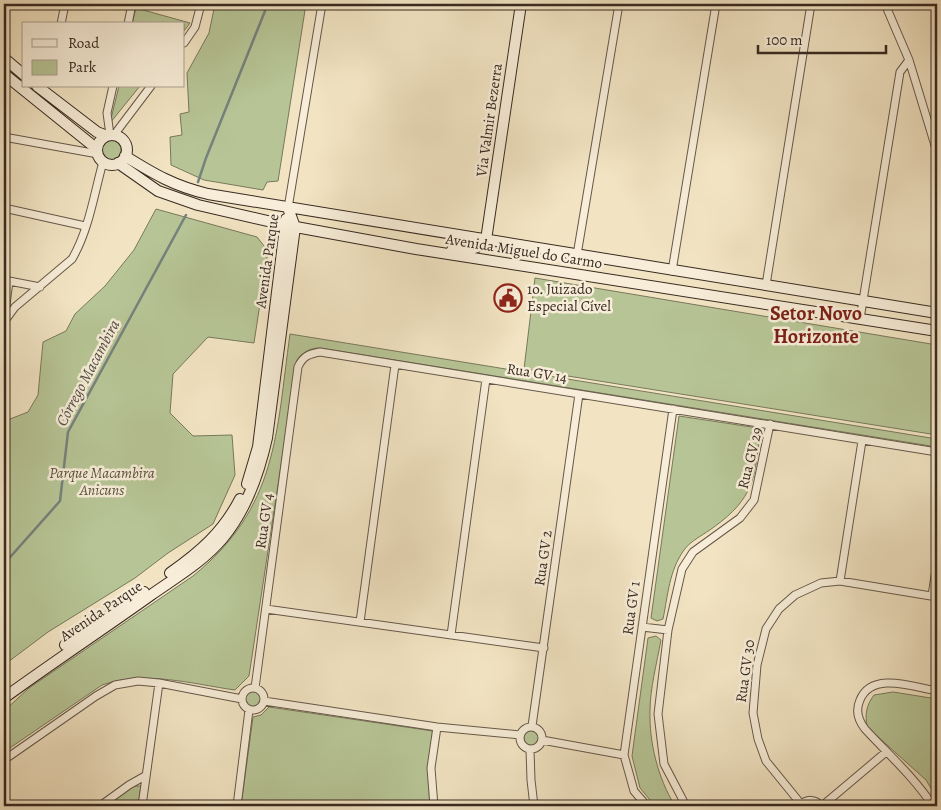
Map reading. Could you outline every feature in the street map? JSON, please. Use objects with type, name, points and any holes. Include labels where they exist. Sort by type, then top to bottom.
[{"type":"main road","name":"Via Valmir Bezerra","points":[[486,240],[521,4]]},
{"type":"main road","points":[[4,58],[22,73]]},
{"type":"main road","points":[[4,74],[99,155],[113,164],[122,159],[127,149],[125,142],[120,137],[97,132],[41,88]]},
{"type":"main road","points":[[99,155],[102,139],[110,135]]},
{"type":"main road","name":"Avenida Miguel do Carmo","points":[[122,159],[162,178],[194,190],[288,208],[937,313]]},
{"type":"main road","name":"Avenida Miguel do Carmo","points":[[122,159],[158,190],[198,205],[290,226],[416,249],[937,332]]},
{"type":"main road","name":"Avenida Parque","points":[[4,698],[75,646],[202,559],[222,539],[236,518],[248,497],[259,471],[267,438],[290,226],[288,208]]},
{"type":"main road","name":"Avenida Parque","points":[[4,691],[80,634],[149,588],[204,548],[217,534],[239,502],[250,477],[258,447],[290,226]]},
{"type":"main road","points":[[416,249],[472,249],[480,247],[486,240]]},
{"type":"street","points":[[61,22],[65,4]]},
{"type":"street","points":[[128,22],[132,4]]},
{"type":"street","points":[[185,42],[195,27],[201,4]]},
{"type":"street","points":[[288,208],[322,4]]},
{"type":"street","points":[[577,255],[619,4]]},
{"type":"street","points":[[672,271],[716,4]]},
{"type":"street","points":[[766,285],[811,4]]},
{"type":"street","points":[[886,4],[908,60],[937,152]]},
{"type":"street","points":[[860,319],[900,72],[908,60]]},
{"type":"street","points":[[110,135],[107,113],[113,88]]},
{"type":"street","points":[[110,135],[149,88]]},
{"type":"street","points":[[4,137],[99,155],[85,226],[78,249],[72,259],[15,308],[4,321]]},
{"type":"street","points":[[4,208],[85,226]]},
{"type":"street","points":[[4,321],[6,280],[40,287]]},
{"type":"street","name":"Rua GV 14","points":[[302,359],[310,354],[320,352],[770,424]]},
{"type":"street","name":"Rua GV 4","points":[[255,688],[298,367],[302,359]]},
{"type":"street","points":[[360,622],[395,365]]},
{"type":"street","points":[[451,635],[486,379]]},
{"type":"street","name":"Rua GV 2","points":[[532,726],[580,394]]},
{"type":"street","name":"Rua GV 1","points":[[646,806],[634,791],[624,755],[673,409]]},
{"type":"street","name":"Rua GV 29","points":[[686,806],[664,764],[658,714],[668,630],[682,569],[693,552],[740,518],[754,500],[770,424],[862,441],[937,452]]},
{"type":"street","points":[[840,581],[862,441]]},
{"type":"street","points":[[935,596],[937,562]]},
{"type":"street","name":"Rua GV 30","points":[[800,805],[766,761],[758,739],[753,713],[757,665],[766,629],[779,609],[795,594],[820,583],[840,581],[935,596]]},
{"type":"street","points":[[266,609],[544,648]]},
{"type":"street","points":[[642,627],[668,630]]},
{"type":"street","points":[[4,760],[96,696],[115,685],[138,681],[159,683],[242,699]]},
{"type":"street","points":[[933,806],[923,790],[860,722],[857,712],[859,701],[866,689],[885,682],[937,691]]},
{"type":"street","points":[[142,806],[159,683]]},
{"type":"street","points":[[255,688],[262,692],[264,701],[259,709],[249,710],[244,705],[242,699],[246,691],[255,688]]},
{"type":"street","points":[[264,701],[437,727],[520,735]]},
{"type":"street","points":[[237,806],[249,710]]},
{"type":"street","points":[[532,726],[539,730],[542,740],[536,748],[530,749],[521,744],[520,735],[523,730],[532,726]]},
{"type":"street","points":[[434,806],[431,768],[437,727]]},
{"type":"street","points":[[542,740],[624,755]]},
{"type":"street","points":[[530,749],[534,806]]},
{"type":"street","points":[[800,805],[813,800],[822,806],[886,752]]},
{"type":"street","points":[[100,806],[128,785],[145,776]]},
{"type":"green space","points":[[215,4],[306,4],[278,181],[267,182],[263,190],[204,180],[171,165],[170,137],[182,135],[180,114],[189,112],[187,73],[209,33]]},
{"type":"green space","points":[[136,8],[190,23],[185,30],[185,22],[132,22]]},
{"type":"green space","points":[[119,88],[138,88],[110,123]]},
{"type":"green space","points":[[111,140],[118,143],[121,150],[118,157],[111,160],[104,157],[101,150],[104,143]]},
{"type":"green space","name":"Parque Macambira Anicuns","points":[[156,209],[257,237],[268,251],[254,343],[208,337],[173,374],[170,413],[193,436],[232,435],[235,475],[213,524],[168,553],[135,578],[48,632],[4,665],[4,474],[9,453],[6,428],[10,419],[28,412],[38,395],[43,342],[66,331],[75,314],[105,286],[134,250]]},
{"type":"green space","points":[[535,278],[937,345],[937,435],[524,369]]},
{"type":"green space","points":[[290,334],[937,439],[937,447],[316,348],[304,353],[297,360],[249,676],[235,690],[152,678],[118,681],[102,685],[4,752],[4,711],[29,688],[193,576],[221,550],[242,523],[257,495],[268,467],[276,436]]},
{"type":"green space","points":[[679,416],[758,428],[760,432],[754,475],[745,496],[727,516],[684,550],[672,575],[663,619],[657,621],[651,618]]},
{"type":"green space","points":[[656,636],[661,640],[651,693],[651,735],[659,772],[675,806],[655,806],[640,788],[632,756],[648,638]]},
{"type":"green space","points":[[253,691],[259,693],[261,699],[259,705],[253,707],[247,705],[245,699],[247,693]]},
{"type":"green space","points":[[893,692],[937,699],[937,798],[926,780],[867,727],[867,710],[874,695]]},
{"type":"green space","points":[[269,707],[433,731],[429,769],[430,806],[241,806],[253,717],[261,715]]},
{"type":"green space","points":[[532,730],[538,732],[540,738],[538,744],[532,746],[526,744],[524,738],[526,732]]},
{"type":"green space","points":[[133,786],[141,786],[138,806],[104,806]]},
{"type":"waterway","name":"Córrego Macambira","points":[[198,182],[265,11],[265,4]]},
{"type":"waterway","name":"Córrego Macambira","points":[[4,564],[60,501],[68,432],[186,215]]},
{"type":"place","name":"1o. Juizado Especial Cível","points":[[508,298]]},
{"type":"district","name":"Setor Novo Horizonte","points":[[816,324]]}]
